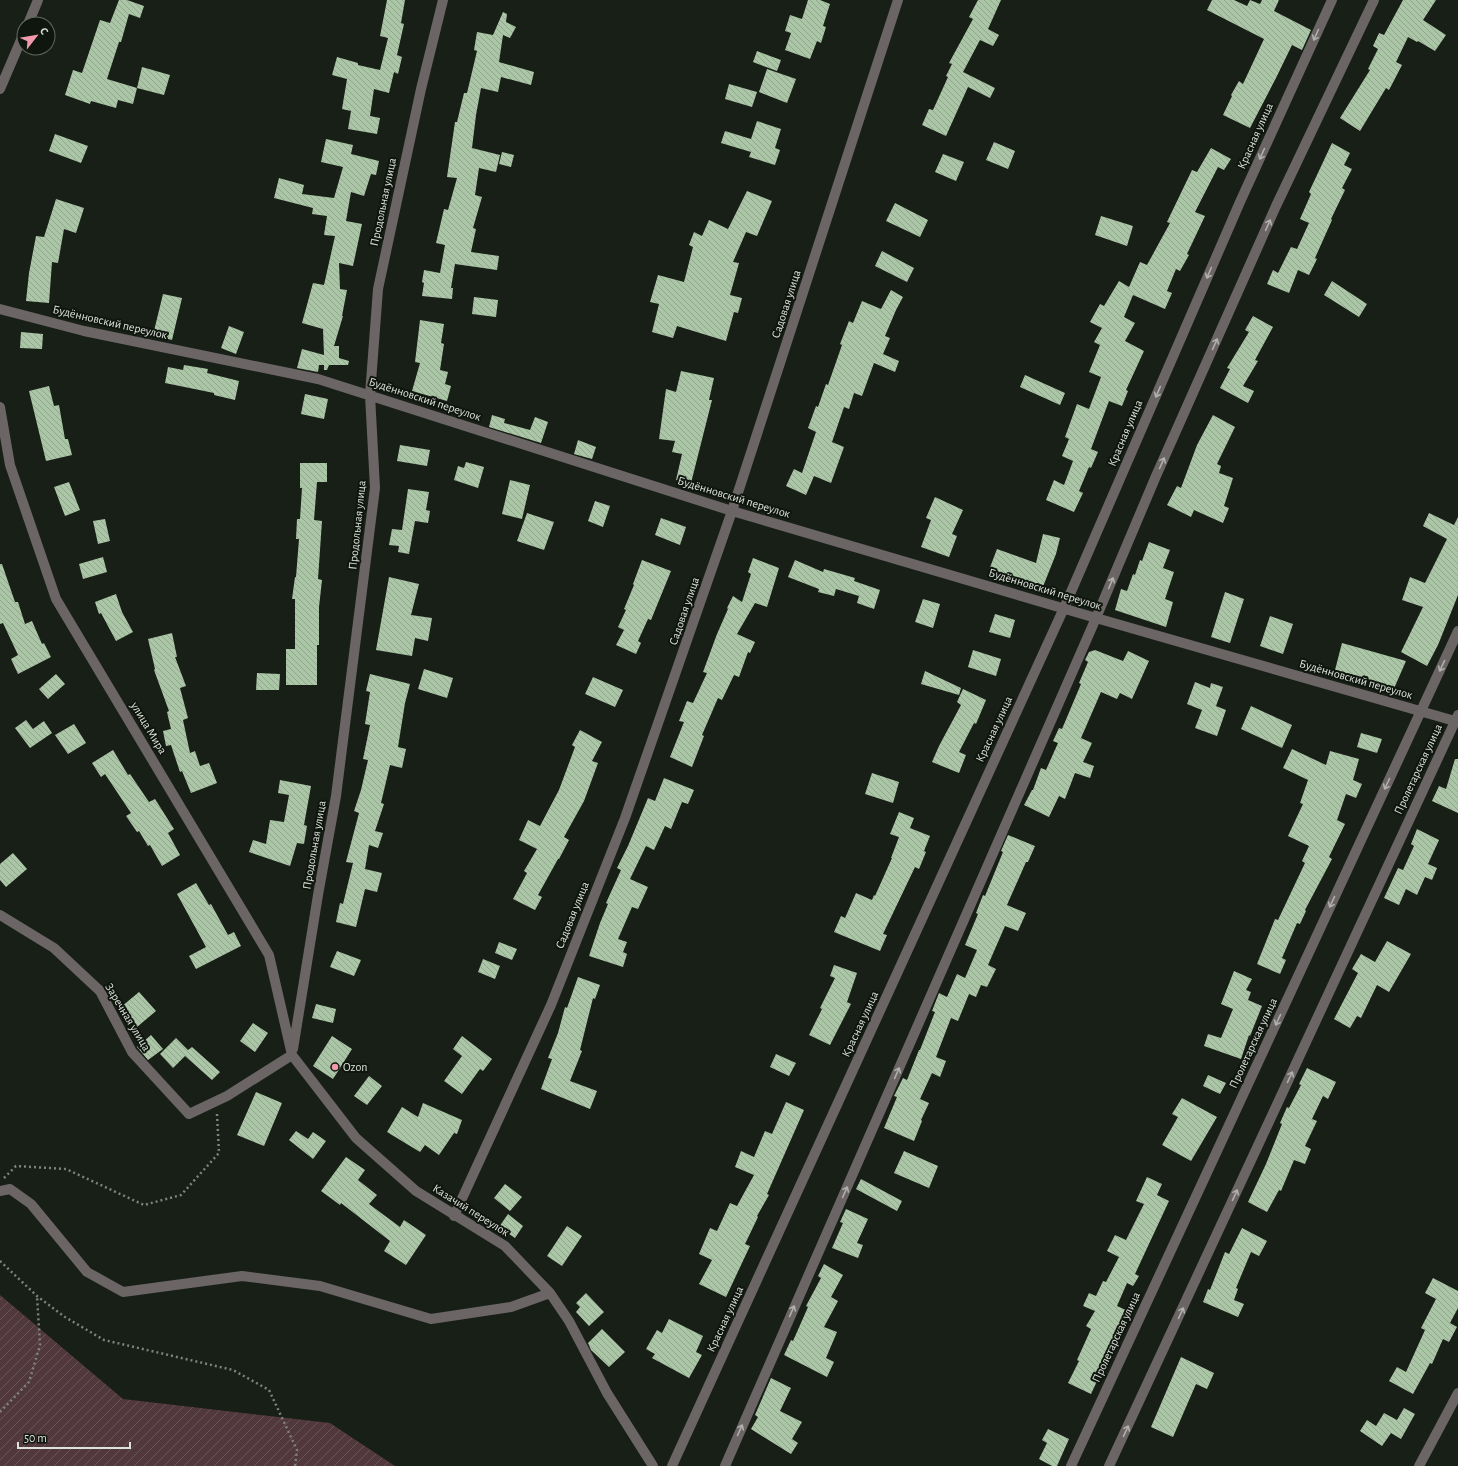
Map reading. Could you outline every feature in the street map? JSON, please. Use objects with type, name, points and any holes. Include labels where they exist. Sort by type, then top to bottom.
[{"type":"street","points":[[31,16],[38,0]]},
{"type":"street","name":"Продольная улица","points":[[292,1055],[336,796],[376,488],[370,395],[378,289],[421,89],[443,0]]},
{"type":"street","name":"Садовая улица","points":[[454,1216],[550,1005],[625,818],[732,510],[898,0]]},
{"type":"street","name":"Красная улица","points":[[672,1466],[1064,608],[1240,202],[1332,0]]},
{"type":"street","points":[[725,1466],[1096,618],[1159,469],[1276,206],[1374,0]]},
{"type":"street","points":[[0,89],[16,52]]},
{"type":"street","name":"Будённовский переулок","points":[[0,309],[84,331],[318,379],[732,510],[1096,618],[1421,711],[1457,719]]},
{"type":"street","name":"улица Мира","points":[[0,407],[10,465],[56,599],[269,955],[292,1055]]},
{"type":"street","name":"Пролетарская улица","points":[[1071,1466],[1458,631]]},
{"type":"street","name":"Пролетарская улица","points":[[1109,1466],[1457,719]]},
{"type":"street","name":"Заречная улица","points":[[0,914],[54,948],[100,992],[132,1052],[190,1114],[227,1096],[292,1055]]},
{"type":"street","name":"Казачий переулок","points":[[292,1055],[356,1138],[416,1192],[505,1246],[550,1293],[569,1321],[607,1393],[653,1466]]},
{"type":"street","points":[[0,1191],[10,1189],[31,1204],[87,1272],[123,1292],[242,1276],[320,1286],[431,1319],[511,1307],[550,1293]]},
{"type":"street","points":[[1419,1466],[1458,1393]]},
{"type":"path","points":[[0,1182],[16,1166],[66,1169],[144,1205],[181,1195],[219,1153],[217,1106],[227,1096]]},
{"type":"path","points":[[0,1261],[37,1296],[65,1317],[104,1340],[233,1370],[269,1390],[297,1450],[295,1466]]},
{"type":"path","points":[[0,1412],[29,1382],[40,1345],[37,1296]]},
{"type":"shaded area","points":[[0,1295],[123,1399],[330,1423],[395,1466],[0,1466]]},
{"type":"building","points":[[119,0],[127,0],[144,6],[140,18],[129,14],[121,42],[119,42],[107,79],[137,88],[133,104],[118,100],[116,108],[91,101],[90,104],[65,95],[73,70],[82,73],[100,20],[110,23]]},
{"type":"building","points":[[387,0],[405,0],[401,23],[404,24],[397,55],[402,57],[398,74],[394,72],[389,93],[374,89],[370,116],[380,118],[377,134],[348,129],[351,111],[342,109],[347,79],[332,75],[337,57],[358,63],[358,65],[380,70],[388,38],[380,36]]},
{"type":"building","points":[[808,0],[820,0],[830,4],[823,26],[826,27],[821,43],[817,41],[810,59],[785,50],[791,33],[785,31],[790,15],[802,19]]},
{"type":"building","points":[[978,0],[1001,0],[988,29],[999,35],[993,46],[980,40],[963,72],[995,88],[990,98],[968,87],[946,136],[922,125],[929,109],[933,110],[948,77],[946,76],[952,64],[949,63],[973,19],[969,17]]},
{"type":"building","points":[[1212,0],[1234,0],[1247,6],[1250,0],[1260,4],[1262,0],[1279,0],[1274,11],[1311,30],[1302,50],[1292,45],[1250,128],[1223,115],[1232,96],[1231,95],[1239,81],[1243,84],[1264,39],[1207,10]]},
{"type":"building","points":[[1403,0],[1436,0],[1423,20],[1446,35],[1435,51],[1408,37],[1396,62],[1402,65],[1389,90],[1386,88],[1360,131],[1340,118],[1370,70],[1368,69],[1378,49],[1373,46],[1379,33],[1384,35]]},
{"type":"building","points":[[503,12],[507,14],[506,22],[516,27],[510,38],[503,35],[499,62],[534,72],[531,85],[501,77],[498,92],[481,88],[472,148],[500,155],[496,172],[479,168],[475,195],[482,197],[473,228],[476,229],[471,252],[499,256],[497,270],[455,264],[451,288],[453,288],[452,299],[422,296],[424,270],[440,273],[445,245],[436,243],[444,209],[448,210],[457,178],[447,177],[455,122],[457,122],[464,93],[467,93],[477,51],[474,50],[477,32],[493,35]]},
{"type":"building","points":[[757,51],[781,60],[777,71],[753,62]]},
{"type":"building","points":[[142,67],[170,75],[164,95],[137,88]]},
{"type":"building","points":[[767,69],[796,79],[787,103],[759,92]]},
{"type":"building","points":[[729,84],[757,92],[752,107],[725,99]]},
{"type":"building","points":[[757,121],[781,129],[775,148],[780,150],[775,165],[749,157],[751,152],[721,143],[725,131],[751,139]]},
{"type":"building","points":[[55,134],[88,146],[81,163],[49,151]]},
{"type":"building","points":[[326,139],[353,145],[351,154],[379,161],[376,175],[371,174],[364,196],[351,192],[346,221],[362,224],[353,266],[339,263],[340,289],[347,290],[343,316],[334,346],[339,346],[339,358],[349,361],[348,365],[329,365],[327,370],[324,370],[324,365],[319,365],[318,372],[297,368],[302,349],[324,355],[323,329],[302,323],[313,283],[324,285],[335,236],[324,235],[327,216],[312,214],[313,208],[274,198],[279,178],[304,185],[302,194],[334,198],[343,167],[321,162]]},
{"type":"building","points":[[994,142],[1015,151],[1008,169],[986,160]]},
{"type":"building","points":[[1332,143],[1350,153],[1344,165],[1352,169],[1342,188],[1345,190],[1331,219],[1332,220],[1315,258],[1317,259],[1309,275],[1298,270],[1289,293],[1267,284],[1273,270],[1278,273],[1291,247],[1297,249],[1309,223],[1300,219],[1311,194],[1309,192]]},
{"type":"building","points":[[1211,148],[1231,159],[1224,170],[1218,167],[1195,212],[1205,216],[1187,254],[1189,255],[1180,271],[1176,269],[1167,291],[1172,293],[1165,309],[1133,295],[1124,317],[1135,323],[1125,341],[1144,351],[1126,390],[1128,391],[1122,406],[1109,401],[1091,449],[1098,452],[1091,468],[1089,467],[1079,491],[1083,493],[1074,512],[1046,500],[1054,480],[1064,485],[1073,461],[1062,456],[1069,439],[1065,437],[1077,404],[1089,409],[1101,377],[1089,372],[1100,345],[1094,342],[1102,328],[1090,322],[1100,304],[1104,306],[1119,281],[1129,287],[1140,262],[1147,265],[1170,223],[1167,222],[1192,170],[1197,172]]},
{"type":"building","points":[[502,152],[514,155],[511,167],[499,164]]},
{"type":"building","points":[[943,154],[964,162],[956,181],[935,172]]},
{"type":"building","points":[[747,191],[772,201],[757,236],[746,232],[733,262],[739,263],[730,295],[742,298],[738,313],[734,312],[726,341],[677,326],[673,338],[652,332],[659,304],[650,302],[658,275],[684,282],[693,247],[689,245],[694,232],[702,236],[709,220],[728,229]]},
{"type":"building","points":[[56,199],[84,208],[76,233],[64,229],[58,263],[52,262],[49,303],[26,301],[29,273],[36,236],[44,237]]},
{"type":"building","points":[[895,203],[928,220],[920,237],[886,221]]},
{"type":"building","points":[[1101,216],[1133,226],[1127,246],[1095,235]]},
{"type":"building","points":[[882,251],[914,268],[907,282],[875,266]]},
{"type":"building","points":[[1332,281],[1367,304],[1359,317],[1324,295]]},
{"type":"building","points":[[891,290],[903,297],[885,336],[890,338],[883,354],[899,361],[895,372],[874,363],[862,396],[854,393],[849,409],[844,407],[832,442],[844,447],[831,483],[814,476],[806,495],[786,486],[794,469],[802,473],[816,432],[808,428],[816,406],[818,407],[826,384],[828,385],[842,345],[840,344],[849,321],[853,323],[862,301],[881,309]]},
{"type":"building","points":[[163,294],[182,298],[172,340],[153,335]]},
{"type":"building","points":[[474,297],[498,300],[496,317],[472,314]]},
{"type":"building","points":[[1253,316],[1273,327],[1255,360],[1258,361],[1243,386],[1254,391],[1248,403],[1220,388],[1230,369],[1227,368],[1249,332],[1245,330]]},
{"type":"building","points":[[420,320],[444,324],[441,343],[444,344],[440,370],[448,372],[445,384],[451,386],[447,401],[412,391],[420,363],[415,362]]},
{"type":"building","points":[[229,326],[244,332],[236,354],[221,348]]},
{"type":"building","points":[[21,332],[43,334],[42,349],[20,348]]},
{"type":"building","points":[[184,365],[208,369],[207,373],[239,381],[235,400],[214,395],[214,393],[165,383],[168,367],[183,370]]},
{"type":"building","points":[[681,371],[714,378],[709,400],[712,400],[691,483],[676,480],[682,454],[672,452],[675,441],[659,439],[666,389],[676,392]]},
{"type":"building","points":[[1025,375],[1065,393],[1060,405],[1020,387]]},
{"type":"building","points":[[49,386],[54,406],[59,405],[65,439],[68,439],[72,455],[46,461],[29,391]]},
{"type":"building","points":[[305,394],[328,399],[324,419],[301,414]]},
{"type":"building","points":[[492,415],[505,419],[504,423],[530,430],[535,417],[548,422],[541,443],[489,427]]},
{"type":"building","points":[[1213,415],[1235,427],[1217,464],[1221,466],[1219,473],[1233,478],[1224,506],[1229,508],[1223,523],[1194,510],[1191,517],[1167,505],[1177,486],[1181,488],[1197,445]]},
{"type":"building","points":[[578,440],[596,447],[592,459],[574,454]]},
{"type":"building","points":[[400,445],[430,450],[427,466],[397,461]]},
{"type":"building","points":[[466,462],[484,467],[478,488],[454,480],[458,466],[464,468]]},
{"type":"building","points":[[300,463],[327,463],[327,482],[317,482],[314,520],[322,521],[318,579],[322,580],[319,607],[319,645],[317,645],[317,685],[286,685],[286,649],[295,649],[295,599],[292,599],[296,577],[299,539],[296,539],[297,519],[300,519],[302,488],[300,488]]},
{"type":"building","points":[[510,480],[530,485],[522,519],[502,514]]},
{"type":"building","points":[[69,482],[80,510],[65,516],[54,487]]},
{"type":"building","points":[[408,489],[429,492],[426,510],[430,511],[428,523],[415,521],[409,554],[398,552],[399,546],[389,545],[392,529],[402,530]]},
{"type":"building","points":[[935,497],[963,510],[952,534],[957,536],[949,557],[921,547],[931,520],[926,518]]},
{"type":"building","points":[[595,501],[610,506],[603,527],[588,521]]},
{"type":"building","points":[[527,513],[554,522],[544,550],[517,541]]},
{"type":"building","points":[[1429,513],[1454,525],[1458,517],[1458,595],[1438,645],[1427,666],[1401,652],[1423,607],[1402,600],[1410,577],[1425,583],[1447,539],[1423,526]]},
{"type":"building","points":[[661,518],[686,527],[680,545],[655,535]]},
{"type":"building","points":[[105,519],[110,541],[98,544],[93,521]]},
{"type":"building","points":[[1043,534],[1060,538],[1056,554],[1042,589],[1007,575],[1007,577],[989,570],[997,549],[1036,563]]},
{"type":"building","points":[[1149,542],[1170,550],[1163,568],[1174,572],[1165,599],[1173,602],[1166,627],[1115,610],[1121,589],[1127,591],[1133,574],[1135,575],[1140,560],[1142,561]]},
{"type":"building","points":[[103,557],[107,572],[83,579],[79,564]]},
{"type":"building","points":[[753,558],[779,568],[767,607],[755,603],[737,634],[755,642],[750,653],[748,652],[739,677],[734,675],[722,700],[718,698],[702,735],[704,736],[692,767],[670,757],[684,722],[679,721],[687,701],[693,703],[707,673],[703,672],[733,596],[742,602],[751,574],[748,572]]},
{"type":"building","points":[[642,560],[671,571],[651,620],[648,619],[638,641],[641,643],[636,654],[616,645],[624,630],[618,627],[626,610],[624,609]]},
{"type":"building","points":[[795,560],[823,572],[824,569],[855,578],[854,581],[880,590],[874,609],[857,603],[859,596],[836,589],[834,596],[818,592],[819,589],[788,577]]},
{"type":"building","points":[[0,564],[2,564],[15,602],[18,602],[25,624],[32,621],[42,644],[44,643],[51,657],[18,674],[11,659],[18,655],[3,623],[0,624]]},
{"type":"building","points":[[389,577],[419,584],[411,615],[432,618],[428,641],[415,638],[412,656],[376,650]]},
{"type":"building","points":[[1225,592],[1244,599],[1230,643],[1211,637]]},
{"type":"building","points":[[116,594],[122,612],[133,632],[116,641],[101,613],[99,614],[95,602]]},
{"type":"building","points":[[923,599],[940,604],[933,628],[915,622]]},
{"type":"building","points":[[995,614],[1015,620],[1010,638],[989,632]]},
{"type":"building","points":[[1270,616],[1293,624],[1283,654],[1260,646]]},
{"type":"building","points":[[172,633],[177,657],[175,657],[186,686],[180,688],[188,718],[183,720],[190,753],[195,751],[200,766],[209,763],[217,783],[191,793],[182,771],[180,772],[171,745],[166,746],[163,731],[171,729],[167,712],[169,711],[154,670],[148,639]]},
{"type":"building","points":[[1342,643],[1406,661],[1392,693],[1380,687],[1382,683],[1335,670]]},
{"type":"building","points":[[973,650],[1001,659],[996,676],[968,667]]},
{"type":"building","points":[[1095,650],[1123,661],[1128,651],[1149,661],[1132,699],[1120,693],[1117,699],[1101,692],[1081,738],[1092,743],[1083,762],[1094,766],[1090,778],[1075,773],[1065,799],[1059,796],[1049,817],[1024,805],[1033,790],[1041,768],[1046,770],[1058,743],[1053,741],[1059,728],[1062,729],[1081,684],[1079,683],[1088,662],[1085,660],[1089,652]]},
{"type":"building","points":[[424,669],[453,678],[447,698],[418,689]]},
{"type":"building","points":[[925,671],[961,688],[959,695],[921,684]]},
{"type":"building","points":[[257,673],[280,674],[279,690],[256,690]]},
{"type":"building","points":[[56,674],[65,684],[48,699],[39,689]]},
{"type":"building","points":[[370,674],[410,684],[405,703],[398,747],[406,749],[402,768],[390,765],[381,803],[384,804],[375,831],[383,833],[378,848],[369,845],[365,869],[382,873],[377,892],[365,889],[356,927],[336,922],[340,903],[343,904],[353,863],[346,862],[359,813],[354,811],[368,760],[363,759],[370,725],[365,724],[370,692],[366,691]]},
{"type":"building","points":[[593,677],[623,690],[615,707],[585,694]]},
{"type":"building","points":[[1195,682],[1210,688],[1211,683],[1223,687],[1216,706],[1226,710],[1217,736],[1195,728],[1202,710],[1187,704]]},
{"type":"building","points":[[963,689],[986,700],[976,724],[974,723],[959,752],[966,755],[959,773],[932,762],[961,705],[957,702]]},
{"type":"building","points":[[1251,706],[1292,725],[1282,748],[1241,729]]},
{"type":"building","points":[[26,720],[33,729],[44,721],[52,733],[30,748],[15,728]]},
{"type":"building","points":[[74,724],[86,743],[68,754],[55,735]]},
{"type":"building","points":[[580,730],[602,742],[592,761],[598,763],[584,801],[564,837],[569,840],[538,895],[542,897],[535,910],[513,899],[527,873],[524,871],[537,849],[519,840],[528,820],[540,826],[559,790],[575,747],[572,745]]},
{"type":"building","points":[[1361,733],[1382,739],[1377,753],[1357,747]]},
{"type":"building","points":[[1292,749],[1326,765],[1330,751],[1359,759],[1353,780],[1362,784],[1356,798],[1346,794],[1337,820],[1345,824],[1329,857],[1332,859],[1305,910],[1306,911],[1300,924],[1297,923],[1282,958],[1286,960],[1280,974],[1257,964],[1275,919],[1278,920],[1305,863],[1302,861],[1309,846],[1288,836],[1303,804],[1300,803],[1308,780],[1283,768]]},
{"type":"building","points":[[113,750],[128,775],[130,774],[149,802],[155,799],[174,829],[168,833],[180,855],[162,866],[150,845],[148,846],[139,831],[137,832],[126,816],[131,813],[105,774],[101,777],[92,763]]},
{"type":"building","points":[[1455,759],[1458,759],[1458,813],[1432,801],[1439,786],[1446,789]]},
{"type":"building","points":[[872,773],[899,782],[893,803],[865,794]]},
{"type":"building","points":[[664,778],[694,790],[688,804],[682,802],[671,829],[665,826],[654,850],[646,846],[630,879],[648,887],[638,909],[632,907],[618,939],[627,942],[623,952],[627,954],[623,967],[589,956],[608,904],[606,903],[621,870],[617,868],[648,798],[655,801]]},
{"type":"building","points":[[280,780],[311,786],[304,825],[307,826],[304,844],[297,843],[290,866],[249,852],[253,840],[266,844],[270,820],[284,822],[289,795],[278,793]]},
{"type":"building","points":[[899,812],[914,818],[910,828],[930,836],[924,851],[926,852],[919,869],[915,867],[883,934],[887,935],[880,951],[834,932],[841,916],[845,918],[856,893],[872,900],[874,895],[875,896],[892,858],[899,837],[890,834]]},
{"type":"building","points":[[1417,829],[1439,840],[1428,864],[1437,868],[1432,880],[1425,877],[1417,895],[1406,889],[1399,905],[1384,898],[1398,868],[1403,870],[1414,846],[1411,844]]},
{"type":"building","points":[[1008,835],[1035,846],[1028,862],[1026,862],[1007,905],[1026,913],[1018,931],[1005,926],[988,965],[996,969],[987,987],[981,985],[976,997],[969,994],[958,1021],[951,1018],[936,1057],[946,1061],[940,1077],[932,1073],[920,1099],[929,1103],[914,1141],[884,1128],[897,1097],[894,1096],[903,1078],[907,1080],[920,1050],[935,1012],[932,1011],[939,993],[947,997],[957,974],[965,978],[977,950],[965,945],[978,914],[976,913],[983,895],[985,896],[1003,852],[1001,851]]},
{"type":"building","points":[[13,853],[27,869],[6,887],[0,880],[0,864]]},
{"type":"building","points":[[196,883],[209,905],[211,904],[228,935],[234,932],[241,946],[196,969],[189,956],[206,947],[177,894]]},
{"type":"building","points":[[1387,941],[1411,954],[1389,992],[1377,985],[1361,1018],[1357,1016],[1350,1028],[1334,1019],[1358,973],[1352,969],[1361,954],[1375,962]]},
{"type":"building","points":[[499,942],[517,949],[512,960],[495,953]]},
{"type":"building","points":[[337,951],[361,960],[354,976],[330,967]]},
{"type":"building","points":[[483,959],[500,966],[495,979],[478,972]]},
{"type":"building","points":[[834,965],[857,973],[847,1002],[851,1004],[830,1045],[809,1035],[835,978],[830,976]]},
{"type":"building","points":[[1234,971],[1252,979],[1246,990],[1251,992],[1248,1000],[1262,1006],[1250,1036],[1249,1035],[1241,1059],[1204,1046],[1208,1034],[1221,1038],[1233,1009],[1221,1004]]},
{"type":"building","points":[[578,977],[600,985],[595,999],[593,998],[580,1050],[582,1051],[570,1081],[597,1091],[590,1109],[541,1089],[552,1059],[548,1058],[558,1033],[565,1007],[567,1008]]},
{"type":"building","points":[[139,992],[156,1011],[137,1027],[121,1007]]},
{"type":"building","points":[[316,1004],[336,1009],[333,1023],[312,1018]]},
{"type":"building","points":[[253,1023],[268,1033],[255,1052],[240,1041]]},
{"type":"building","points":[[151,1035],[163,1049],[148,1060],[137,1047]]},
{"type":"building","points":[[332,1036],[352,1049],[333,1079],[313,1066]]},
{"type":"building","points":[[462,1036],[492,1059],[483,1071],[480,1069],[462,1094],[444,1081],[462,1056],[453,1049]]},
{"type":"building","points":[[176,1038],[188,1050],[192,1047],[220,1072],[212,1080],[185,1056],[173,1068],[160,1054]]},
{"type":"building","points":[[776,1054],[796,1063],[789,1076],[770,1067]]},
{"type":"building","points":[[1307,1068],[1336,1082],[1328,1099],[1323,1096],[1312,1119],[1317,1121],[1305,1146],[1311,1149],[1305,1164],[1294,1160],[1281,1191],[1279,1190],[1267,1212],[1248,1202],[1266,1164],[1287,1107],[1289,1108],[1301,1085],[1299,1084]]},
{"type":"building","points":[[1208,1075],[1226,1083],[1220,1094],[1203,1086]]},
{"type":"building","points":[[369,1076],[382,1086],[367,1105],[354,1096]]},
{"type":"building","points":[[256,1092],[282,1103],[264,1146],[237,1135]]},
{"type":"building","points":[[1182,1098],[1217,1117],[1191,1161],[1162,1145],[1178,1117],[1172,1114]]},
{"type":"building","points":[[786,1102],[804,1110],[767,1194],[769,1195],[757,1216],[758,1217],[745,1244],[750,1246],[726,1297],[699,1284],[712,1260],[699,1254],[710,1228],[717,1231],[730,1203],[737,1206],[754,1175],[735,1167],[741,1151],[754,1157],[765,1131],[772,1134]]},
{"type":"building","points":[[423,1103],[462,1120],[457,1134],[454,1133],[439,1155],[425,1145],[420,1152],[387,1132],[402,1107],[418,1117]]},
{"type":"building","points":[[296,1131],[308,1139],[313,1132],[326,1141],[313,1159],[289,1140]]},
{"type":"building","points":[[904,1151],[938,1166],[929,1188],[894,1173]]},
{"type":"building","points":[[346,1157],[365,1170],[358,1180],[377,1195],[369,1204],[400,1227],[404,1220],[426,1235],[406,1265],[384,1251],[390,1241],[341,1203],[340,1205],[321,1191]]},
{"type":"building","points":[[1147,1177],[1162,1184],[1157,1195],[1169,1201],[1135,1274],[1139,1276],[1133,1286],[1127,1283],[1117,1306],[1128,1311],[1119,1331],[1121,1333],[1114,1344],[1112,1343],[1091,1394],[1068,1383],[1079,1361],[1077,1360],[1091,1329],[1086,1326],[1095,1311],[1083,1306],[1089,1293],[1096,1296],[1103,1281],[1106,1282],[1119,1257],[1107,1251],[1115,1235],[1126,1240],[1144,1204],[1136,1201]]},
{"type":"building","points":[[861,1179],[902,1201],[897,1211],[856,1189]]},
{"type":"building","points":[[505,1184],[522,1197],[510,1211],[494,1198]]},
{"type":"building","points":[[846,1209],[868,1219],[857,1243],[863,1245],[858,1258],[832,1248],[843,1223],[840,1222]]},
{"type":"building","points":[[508,1214],[523,1226],[515,1238],[499,1227]]},
{"type":"building","points":[[567,1226],[582,1236],[562,1266],[547,1256]]},
{"type":"building","points":[[1242,1228],[1267,1241],[1259,1256],[1251,1252],[1236,1288],[1238,1289],[1234,1300],[1244,1304],[1238,1317],[1203,1302],[1208,1289],[1210,1290],[1225,1252],[1229,1254]]},
{"type":"building","points":[[824,1264],[843,1275],[831,1297],[838,1301],[824,1327],[837,1332],[826,1358],[834,1362],[827,1377],[784,1355],[791,1340],[793,1341],[808,1307],[806,1306],[821,1278],[818,1276]]},
{"type":"building","points":[[1433,1278],[1458,1291],[1458,1308],[1450,1323],[1457,1327],[1449,1342],[1443,1339],[1432,1364],[1430,1363],[1413,1394],[1389,1381],[1397,1367],[1406,1372],[1425,1330],[1421,1328],[1436,1299],[1425,1293]]},
{"type":"building","points":[[586,1293],[604,1312],[589,1326],[576,1312],[580,1307],[576,1303]]},
{"type":"building","points":[[669,1319],[703,1336],[696,1352],[702,1355],[689,1378],[652,1358],[655,1354],[646,1349],[657,1330],[662,1333]]},
{"type":"building","points":[[602,1329],[625,1352],[609,1367],[591,1350],[588,1343]]},
{"type":"building","points":[[1181,1357],[1214,1373],[1207,1389],[1196,1384],[1173,1437],[1151,1427]]},
{"type":"building","points":[[771,1378],[791,1388],[780,1411],[802,1422],[792,1439],[798,1443],[791,1454],[751,1429],[758,1417],[755,1415]]},
{"type":"building","points":[[1404,1408],[1415,1414],[1401,1439],[1391,1433],[1382,1446],[1360,1431],[1367,1420],[1376,1426],[1384,1413],[1397,1420]]},
{"type":"building","points":[[1048,1429],[1069,1439],[1057,1466],[1052,1466],[1039,1459],[1047,1443],[1042,1440]]},
{"type":"place","name":"Ozon","points":[[335,1067]]}]
